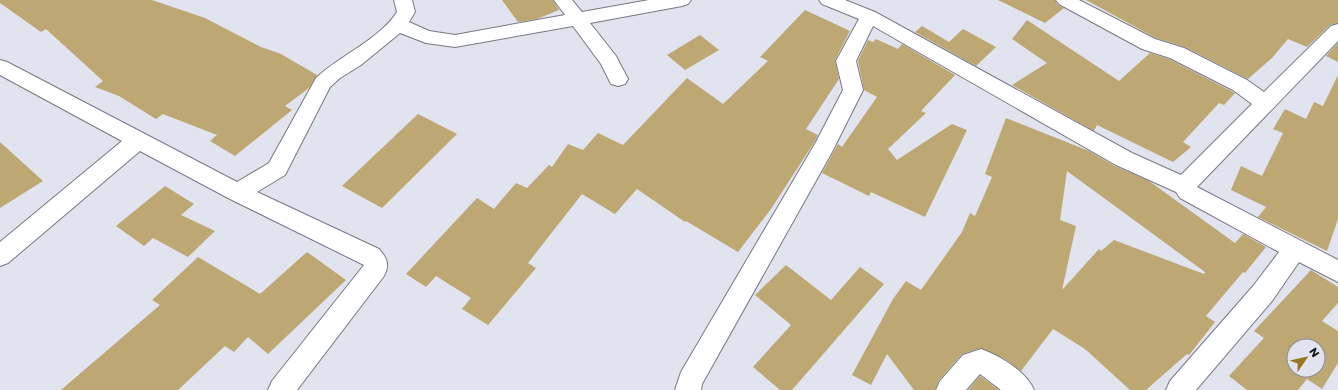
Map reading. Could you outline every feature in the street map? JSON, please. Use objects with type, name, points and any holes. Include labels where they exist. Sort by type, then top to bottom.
[{"type":"street","points":[[238,193],[277,169],[323,83],[333,72],[354,60],[398,25],[406,12],[403,0]]},
{"type":"street","points":[[563,0],[609,61],[618,79]]},
{"type":"street","points":[[398,25],[426,36],[455,41],[682,0]]},
{"type":"street","points":[[828,0],[869,16],[1124,159],[1184,186],[1188,192],[1338,272]]},
{"type":"street","points":[[1065,0],[1149,44],[1177,53],[1240,85],[1265,103]]},
{"type":"street","points":[[688,390],[690,381],[825,146],[853,90],[846,61],[869,16]]},
{"type":"street","points":[[1184,186],[1338,30]]},
{"type":"street","points":[[0,67],[238,193],[371,256],[376,262],[376,269],[281,390]]},
{"type":"street","points":[[0,256],[138,140]]},
{"type":"street","points":[[1179,390],[1263,293],[1295,249]]},
{"type":"street","points":[[949,390],[972,364],[981,361],[998,371],[1021,390]]},
{"type":"building","points":[[0,0],[152,0],[205,18],[261,47],[281,54],[317,75],[309,88],[285,106],[292,110],[235,156],[210,141],[217,135],[163,114],[156,119],[119,96],[95,87],[103,81],[46,29],[41,32],[0,3]]},
{"type":"building","points":[[502,0],[553,0],[559,10],[537,19],[518,22]]},
{"type":"building","points":[[998,0],[1055,0],[1058,5],[1064,8],[1045,23]]},
{"type":"building","points":[[1086,0],[1338,0],[1338,23],[1330,25],[1307,47],[1288,39],[1272,58],[1248,79],[1185,47],[1156,38]]},
{"type":"building","points":[[805,10],[850,31],[835,60],[839,79],[806,129],[818,135],[815,141],[771,209],[738,252],[686,221],[685,222],[637,189],[615,214],[582,194],[528,263],[536,268],[488,325],[462,309],[471,298],[436,276],[426,287],[406,274],[477,198],[494,209],[516,183],[527,188],[549,165],[552,167],[568,144],[583,150],[598,133],[623,145],[687,78],[723,104],[768,61],[760,57]]},
{"type":"building","points":[[1027,20],[1119,81],[1150,53],[1169,59],[1235,93],[1224,105],[1219,103],[1183,142],[1191,147],[1173,162],[1097,125],[1094,131],[1012,85],[1047,63],[1012,39]]},
{"type":"building","points":[[922,26],[949,42],[963,29],[996,47],[976,66],[915,32]]},
{"type":"building","points":[[700,35],[719,50],[685,70],[667,55]]},
{"type":"building","points":[[876,39],[898,49],[902,44],[955,75],[921,111],[926,113],[888,149],[897,160],[952,124],[967,130],[925,217],[871,192],[869,196],[822,173],[838,144],[842,147],[877,97],[864,90],[858,61],[868,40],[873,42]]},
{"type":"building","points":[[1338,43],[1338,62],[1326,56]]},
{"type":"building","points":[[1338,75],[1338,219],[1327,251],[1258,217],[1266,207],[1231,190],[1241,166],[1262,176],[1283,133],[1273,129],[1285,109],[1306,119],[1314,102],[1323,106]]},
{"type":"building","points":[[418,114],[457,134],[382,208],[342,186]]},
{"type":"building","points":[[1006,118],[1089,151],[1115,166],[1149,181],[1235,243],[1243,234],[1266,247],[1245,273],[1243,272],[1206,316],[1215,322],[1189,355],[1187,354],[1146,390],[1130,390],[1085,349],[1053,329],[1021,371],[1005,359],[981,348],[962,354],[939,380],[935,390],[914,390],[887,354],[871,385],[852,375],[893,299],[906,281],[921,290],[962,232],[970,213],[975,216],[992,177],[985,174]],"holes":[[[1067,171],[1205,272],[1204,274],[1114,240],[1101,251],[1099,249],[1062,290],[1076,226],[1060,220]]]},
{"type":"building","points":[[0,142],[43,181],[0,208]]},
{"type":"building","points":[[165,186],[194,204],[181,215],[215,231],[188,257],[153,238],[144,246],[116,226]]},
{"type":"building","points":[[307,252],[346,280],[268,354],[248,337],[234,352],[225,346],[178,390],[61,390],[160,305],[152,300],[198,257],[260,294]]},
{"type":"building","points":[[786,265],[831,300],[860,267],[884,284],[792,390],[780,390],[753,367],[791,325],[755,295]]},
{"type":"building","points":[[1311,270],[1338,287],[1338,303],[1322,321],[1338,331],[1338,363],[1322,389],[1307,379],[1298,390],[1247,390],[1229,376],[1264,338],[1254,331]]},
{"type":"building","points":[[980,376],[999,390],[968,390]]}]
